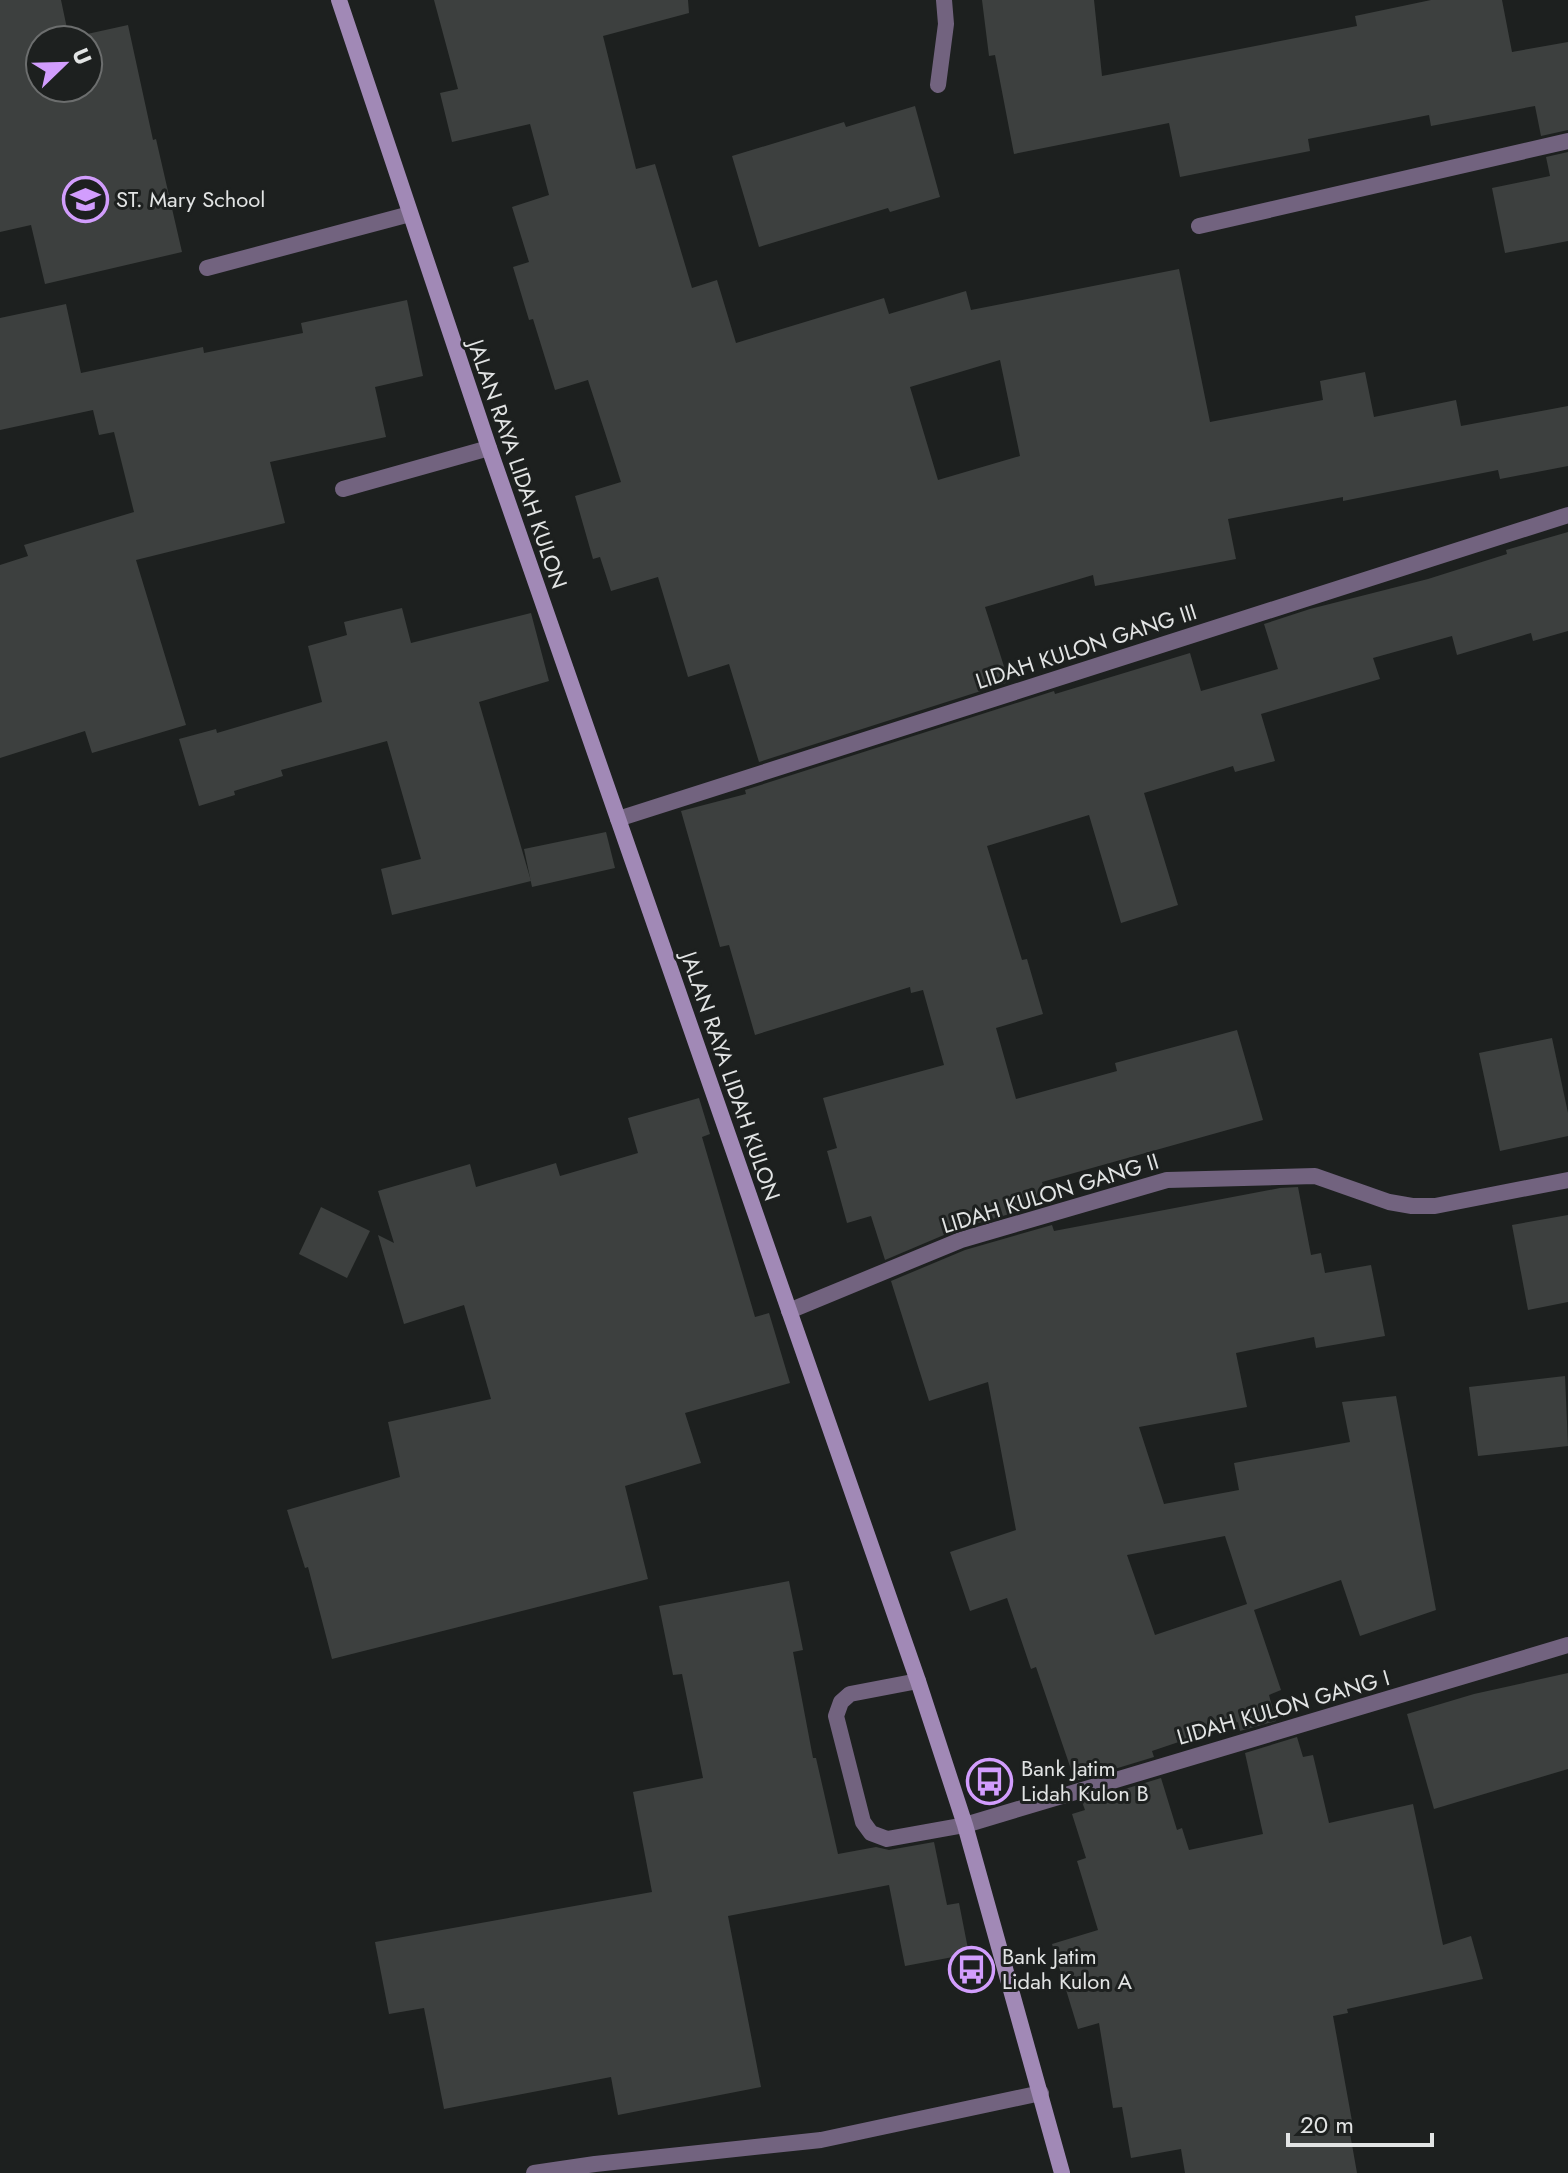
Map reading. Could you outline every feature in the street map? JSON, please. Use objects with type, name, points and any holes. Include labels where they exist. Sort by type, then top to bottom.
[{"type":"main road","name":"JALAN RAYA LIDAH KULON","points":[[339,0],[489,448],[918,1681],[965,1825],[1062,2173]]},
{"type":"street","points":[[938,85],[946,24],[944,0]]},
{"type":"street","points":[[1199,226],[1568,141]]},
{"type":"street","points":[[207,268],[410,214]]},
{"type":"street","points":[[343,489],[489,448]]},
{"type":"street","name":"LIDAH KULON GANG III","points":[[618,819],[1568,515]]},
{"type":"street","name":"LIDAH KULON GANG II","points":[[789,1311],[961,1240],[1167,1180],[1315,1176],[1389,1202],[1412,1206],[1435,1206],[1568,1180]]},
{"type":"street","name":"LIDAH KULON GANG I","points":[[918,1681],[850,1694],[841,1702],[836,1716],[863,1822],[871,1833],[887,1839],[965,1825],[1568,1645]]},
{"type":"street","points":[[534,2173],[821,2140],[1041,2093]]},
{"type":"building","points":[[0,0],[61,0],[66,24],[24,24],[24,104],[104,104],[104,30],[128,25],[182,252],[45,284],[31,225],[0,232]]},
{"type":"building","points":[[434,0],[688,0],[689,13],[603,36],[636,169],[655,164],[692,288],[717,280],[736,343],[884,298],[889,314],[966,291],[971,310],[1179,269],[1210,422],[1323,400],[1320,381],[1365,372],[1374,417],[1456,400],[1461,426],[1568,406],[1568,466],[1500,479],[1498,470],[1343,501],[1343,497],[1228,519],[1236,559],[1095,586],[1093,575],[985,607],[1009,682],[759,762],[729,664],[688,677],[658,577],[611,591],[600,557],[593,559],[575,496],[621,482],[588,380],[555,390],[513,267],[529,262],[512,207],[549,195],[530,124],[452,142],[440,93],[458,89]],"holes":[[[1000,360],[1020,456],[938,480],[910,387]]]},
{"type":"building","points":[[982,0],[1094,0],[1102,76],[1357,26],[1355,16],[1431,0],[1502,0],[1512,52],[1568,42],[1568,130],[1541,136],[1535,106],[1431,126],[1429,115],[1308,139],[1310,151],[1180,177],[1169,123],[1014,154],[995,55],[989,56]]},
{"type":"building","points":[[915,106],[940,197],[890,212],[888,208],[759,247],[732,156],[844,122],[846,127]]},
{"type":"building","points":[[1568,152],[1568,241],[1505,253],[1492,188],[1550,176],[1546,157]]},
{"type":"building","points":[[407,300],[423,376],[375,387],[386,437],[270,462],[285,523],[136,560],[186,725],[92,753],[85,731],[0,758],[0,565],[28,556],[24,545],[134,512],[114,432],[99,435],[93,410],[0,430],[0,318],[66,304],[81,373],[203,347],[204,353],[303,333],[301,323]]},
{"type":"building","points":[[1568,532],[1568,631],[1533,641],[1531,633],[1457,655],[1452,636],[1373,658],[1380,679],[1261,714],[1275,761],[1235,772],[1233,766],[1144,793],[1178,905],[1121,923],[1089,815],[987,846],[1022,960],[1027,959],[1043,1014],[996,1028],[1016,1099],[1117,1071],[1115,1063],[1237,1030],[1263,1120],[1042,1182],[1047,1203],[958,1229],[885,1260],[871,1216],[847,1223],[827,1151],[837,1148],[823,1098],[944,1065],[923,990],[911,993],[910,987],[755,1035],[729,945],[720,947],[681,811],[746,794],[745,790],[1054,691],[1055,694],[1190,653],[1201,691],[1278,669],[1264,624],[1428,579],[1507,554],[1506,550]]},
{"type":"building","points":[[402,608],[411,643],[531,613],[549,681],[479,702],[531,881],[392,915],[381,869],[421,859],[387,741],[281,770],[283,776],[199,806],[179,739],[216,729],[217,733],[322,702],[308,646],[347,635],[344,622]]},
{"type":"building","points":[[606,832],[615,868],[532,887],[524,849]]},
{"type":"building","points":[[1552,1038],[1568,1113],[1568,1136],[1500,1151],[1479,1053]]},
{"type":"building","points":[[699,1098],[710,1134],[702,1137],[755,1317],[769,1313],[790,1383],[685,1413],[701,1463],[625,1486],[648,1579],[332,1659],[308,1567],[305,1568],[287,1510],[400,1477],[388,1422],[491,1399],[464,1305],[404,1324],[378,1235],[394,1243],[378,1191],[470,1164],[476,1187],[556,1163],[560,1176],[638,1153],[628,1118]]},
{"type":"building","points":[[1298,1187],[1311,1255],[1321,1253],[1325,1273],[1371,1265],[1385,1336],[1316,1348],[1314,1337],[1236,1353],[1247,1407],[1139,1427],[1164,1504],[1239,1490],[1234,1463],[1350,1442],[1342,1402],[1396,1396],[1436,1610],[1360,1636],[1341,1580],[1254,1610],[1281,1690],[1269,1695],[1276,1721],[1240,1731],[1238,1722],[1152,1751],[1154,1757],[1075,1781],[1036,1667],[1031,1669],[1007,1598],[970,1611],[950,1552],[1016,1530],[988,1382],[929,1401],[891,1281],[965,1250],[1052,1225],[1054,1231]],"holes":[[[1225,1536],[1247,1604],[1155,1635],[1127,1555]]]},
{"type":"building","points":[[321,1207],[370,1231],[347,1278],[299,1254]]},
{"type":"building","points":[[1568,1215],[1568,1302],[1528,1310],[1512,1225]]},
{"type":"building","points":[[1565,1376],[1568,1446],[1478,1456],[1469,1387]]},
{"type":"building","points":[[789,1581],[803,1650],[793,1652],[813,1758],[816,1758],[838,1854],[934,1842],[947,1905],[959,1903],[969,1954],[905,1966],[889,1885],[728,1916],[761,2087],[618,2115],[611,2077],[444,2109],[424,2008],[389,2014],[375,1942],[652,1892],[633,1792],[703,1778],[682,1674],[673,1675],[659,1606]]},
{"type":"building","points":[[1568,1673],[1568,1769],[1434,1809],[1407,1714],[1474,1694]]},
{"type":"building","points":[[1297,1737],[1303,1757],[1313,1755],[1329,1823],[1413,1804],[1443,1945],[1471,1936],[1483,1979],[1347,2009],[1348,2013],[1333,2016],[1352,2121],[1348,2122],[1357,2173],[1185,2173],[1181,2149],[1131,2158],[1122,2107],[1113,2108],[1099,2023],[1078,2029],[1052,1944],[1098,1930],[1077,1861],[1086,1858],[1072,1814],[1085,1810],[1082,1802],[1161,1778],[1177,1830],[1182,1828],[1189,1850],[1263,1834],[1245,1753]]},
{"type":"place","name":"ST. Mary School","points":[[85,199]]},
{"type":"place","name":"Bank Jatim Lidah Kulon B","points":[[990,1781]]},
{"type":"place","name":"Bank Jatim Lidah Kulon A","points":[[971,1969]]}]
